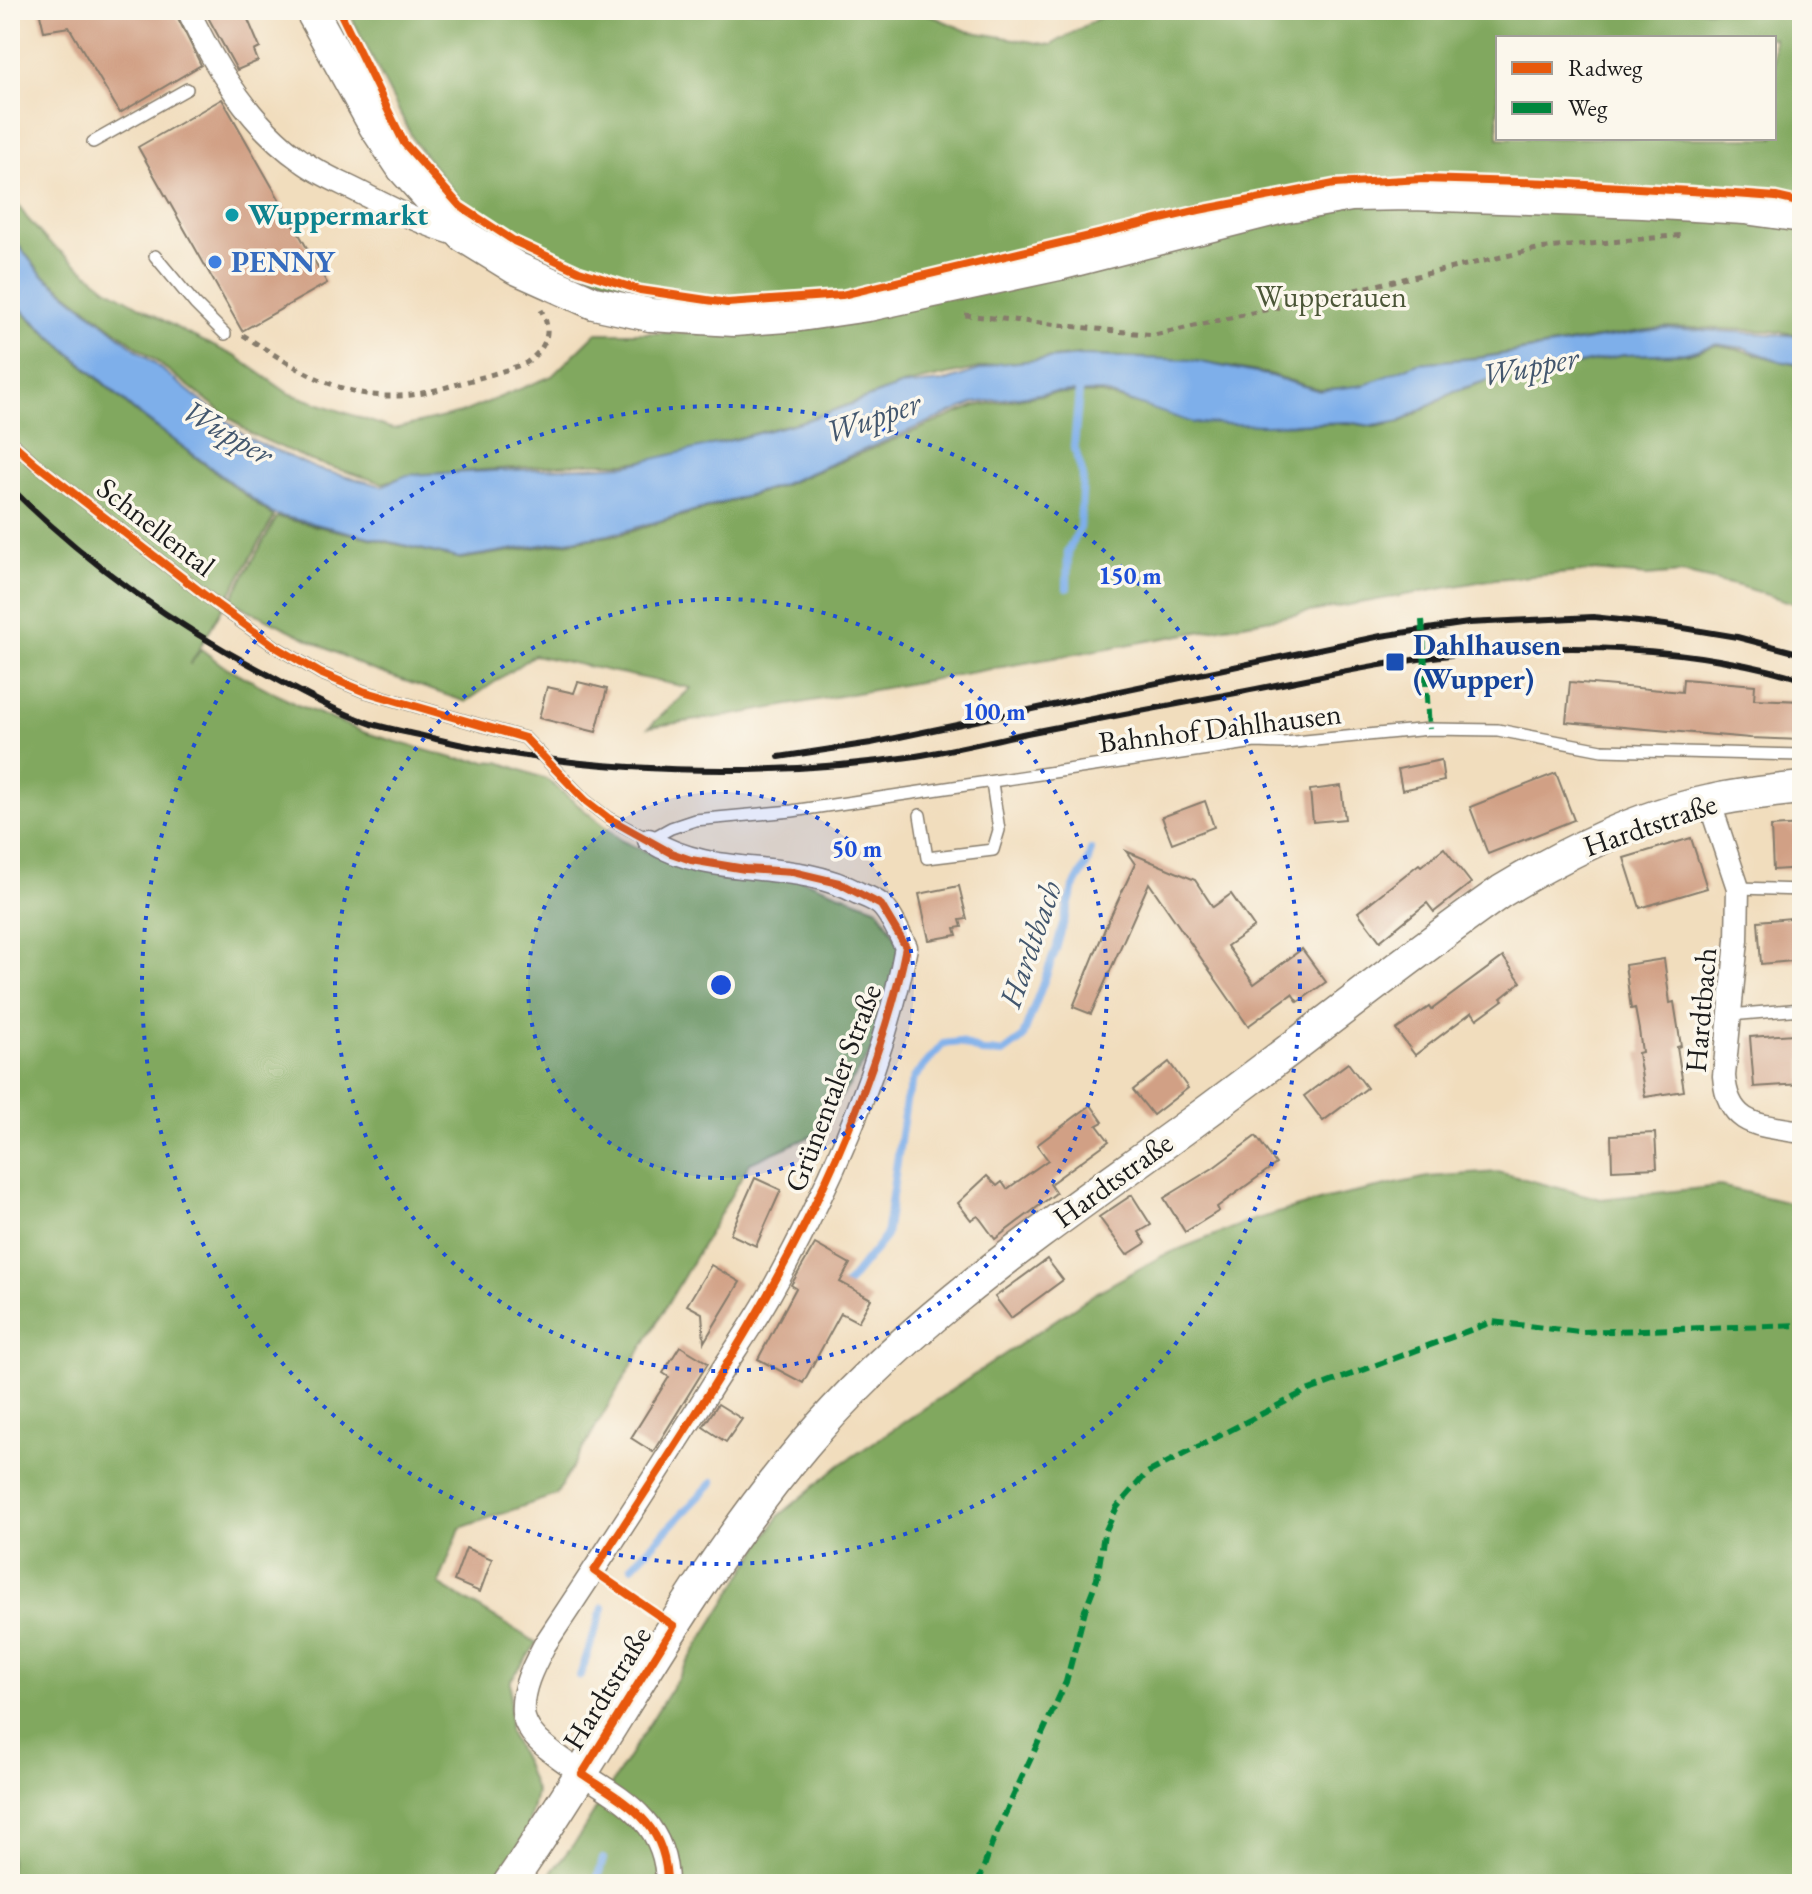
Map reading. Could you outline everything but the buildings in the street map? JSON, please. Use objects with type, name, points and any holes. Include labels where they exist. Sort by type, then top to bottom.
[{"type":"main road","points":[[311,10],[375,126],[403,168],[464,236],[516,268],[617,310],[689,319],[734,320],[868,305],[1059,264],[1283,207],[1351,195],[1412,194],[1643,202],[1745,208],[1802,216]]},
{"type":"main road","name":"Hardtstraße","points":[[582,1774],[674,1626],[741,1528],[805,1444],[864,1380],[975,1284],[1502,891],[1581,847],[1623,829],[1709,801],[1802,788]]},
{"type":"main road","points":[[509,1884],[582,1774]]},
{"type":"street","points":[[188,10],[204,44],[227,80],[258,120],[298,159],[340,184],[401,213],[440,230],[464,236]]},
{"type":"street","name":"Hardtbach","points":[[1709,801],[1738,888],[1725,1091],[1731,1108],[1741,1116],[1756,1123],[1802,1132]]},
{"type":"street","name":"Grünentaler Straße","points":[[649,840],[691,860],[745,869],[793,872],[839,883],[881,905],[906,947],[898,991],[879,1047],[842,1145],[805,1228],[768,1298],[545,1644],[533,1665],[523,1697],[523,1713],[530,1731],[540,1743],[645,1818],[665,1856],[667,1884]]},
{"type":"lane","points":[[93,142],[187,89]]},
{"type":"lane","points":[[155,256],[225,334]]},
{"type":"lane","name":"Schnellental","points":[[10,441],[216,604],[276,647]]},
{"type":"lane","name":"Grünentaler Straße","points":[[276,647],[320,673],[363,691],[525,738],[586,801],[608,818],[649,840]]},
{"type":"lane","name":"Bahnhof Dahlhausen","points":[[649,840],[695,820],[792,811],[1255,742],[1284,743],[1429,729],[1498,730],[1602,750],[1802,755]]},
{"type":"lane","points":[[920,815],[927,858],[993,850],[999,830],[992,783]]},
{"type":"lane","points":[[1738,888],[1802,890]]},
{"type":"lane","points":[[1730,1015],[1802,1009]]},
{"type":"path","points":[[963,315],[1154,335],[1537,249],[1692,234]]},
{"type":"path","points":[[241,334],[315,378],[355,392],[396,397],[419,394],[526,363],[540,353],[548,337],[546,318],[539,306]]},
{"type":"path","points":[[594,1571],[674,1626]]},
{"type":"green space","points":[[348,10],[918,10],[967,31],[1051,45],[1111,11],[1123,10],[1802,10],[1802,210],[1413,188],[865,296],[729,299],[685,297],[623,285],[572,269],[523,247],[465,205],[415,143]]},
{"type":"green space","name":"Wupperauen","points":[[10,193],[47,241],[107,288],[188,334],[237,357],[288,393],[393,429],[461,413],[552,376],[596,333],[723,333],[1350,200],[1802,222],[1802,335],[1666,327],[1481,357],[1418,363],[1366,385],[1320,390],[1269,374],[1188,360],[1079,355],[998,364],[902,385],[806,420],[658,459],[410,475],[383,483],[314,462],[251,434],[41,273],[10,234]]},
{"type":"green space","points":[[10,301],[133,410],[274,517],[190,665],[201,649],[222,665],[295,704],[366,733],[456,759],[499,762],[546,779],[622,841],[689,871],[734,879],[793,876],[878,908],[903,949],[872,1051],[816,1134],[750,1163],[556,1495],[460,1528],[439,1584],[537,1643],[511,1680],[509,1732],[536,1793],[526,1836],[491,1884],[10,1884]]},
{"type":"green space","points":[[1717,345],[1802,366],[1802,606],[1739,586],[1682,573],[1647,576],[1594,571],[1495,579],[733,715],[649,727],[691,688],[534,655],[466,702],[367,668],[230,601],[277,517],[461,559],[622,534],[779,487],[975,406],[1053,393],[1102,394],[1195,421],[1266,425],[1351,423],[1374,427],[1401,422],[1457,391],[1498,377],[1542,372],[1625,355],[1687,354]]},
{"type":"green space","points":[[1498,1172],[1601,1199],[1720,1186],[1802,1206],[1802,1884],[542,1884],[576,1841],[779,1516],[840,1465],[1094,1294],[1162,1256],[1250,1221],[1326,1199],[1428,1177]]},
{"type":"water","name":"Wupper","points":[[10,235],[41,274],[248,438],[317,469],[382,486],[407,475],[628,465],[808,420],[901,386],[943,382],[998,364],[1081,356],[1190,360],[1270,376],[1319,391],[1365,385],[1418,363],[1480,358],[1665,328],[1802,336],[1802,365],[1780,361],[1745,348],[1717,344],[1685,353],[1623,355],[1497,377],[1454,391],[1400,421],[1372,426],[1348,422],[1266,425],[1193,423],[1103,392],[1052,392],[974,403],[778,486],[621,532],[459,558],[273,514],[133,409],[10,299]]},
{"type":"waterway","name":"Hardtbach","points":[[1067,588],[1068,551],[1080,528],[1083,476],[1074,446],[1080,381]]},
{"type":"waterway","name":"Hardtbach","points":[[847,1284],[886,1236],[906,1101],[914,1078],[943,1044],[960,1042],[982,1052],[1003,1053],[1022,1039],[1056,949],[1073,889],[1091,850]]},
{"type":"waterway","name":"Hardtbach","points":[[632,1566],[713,1482]]},
{"type":"waterway","name":"Hardtbach","points":[[580,1676],[603,1608]]},
{"type":"waterway","name":"Hardtbach","points":[[596,1884],[603,1859]]},
{"type":"railway","points":[[10,487],[100,567],[165,614],[234,656],[320,702],[388,728],[493,751],[553,760],[614,766],[737,770],[858,763],[944,751],[1359,669],[1500,650],[1602,648],[1653,651],[1753,666],[1802,679]]},
{"type":"railway","points":[[779,757],[871,743],[1381,636],[1468,623],[1593,617],[1737,637],[1802,654]]},
{"type":"marked path","points":[[1422,620],[1429,729]]},
{"type":"marked path","points":[[978,1884],[994,1838],[1066,1682],[1085,1610],[1097,1579],[1104,1534],[1117,1507],[1147,1473],[1304,1392],[1492,1322],[1580,1332],[1802,1325]]},
{"type":"cycle path","points":[[339,10],[404,143],[460,206],[514,241],[579,271],[640,290],[727,303],[842,295],[1199,210],[1334,184],[1422,179],[1552,183],[1776,197],[1802,203]]},
{"type":"cycle path","points":[[10,441],[216,604],[276,647],[320,673],[363,691],[525,738],[586,801],[608,818],[671,853],[691,860],[745,869],[793,872],[839,883],[881,905],[906,947],[894,1000],[871,1069],[810,1214],[744,1336],[594,1571],[674,1626],[582,1774],[629,1806],[652,1830],[660,1845],[667,1884]]},
{"type":"place","name":"Wuppermarkt","points":[[232,215]]},
{"type":"place","name":"PENNY","points":[[215,262]]},
{"type":"place","name":"Dahlhausen (Wupper)","points":[[1395,662]]}]
